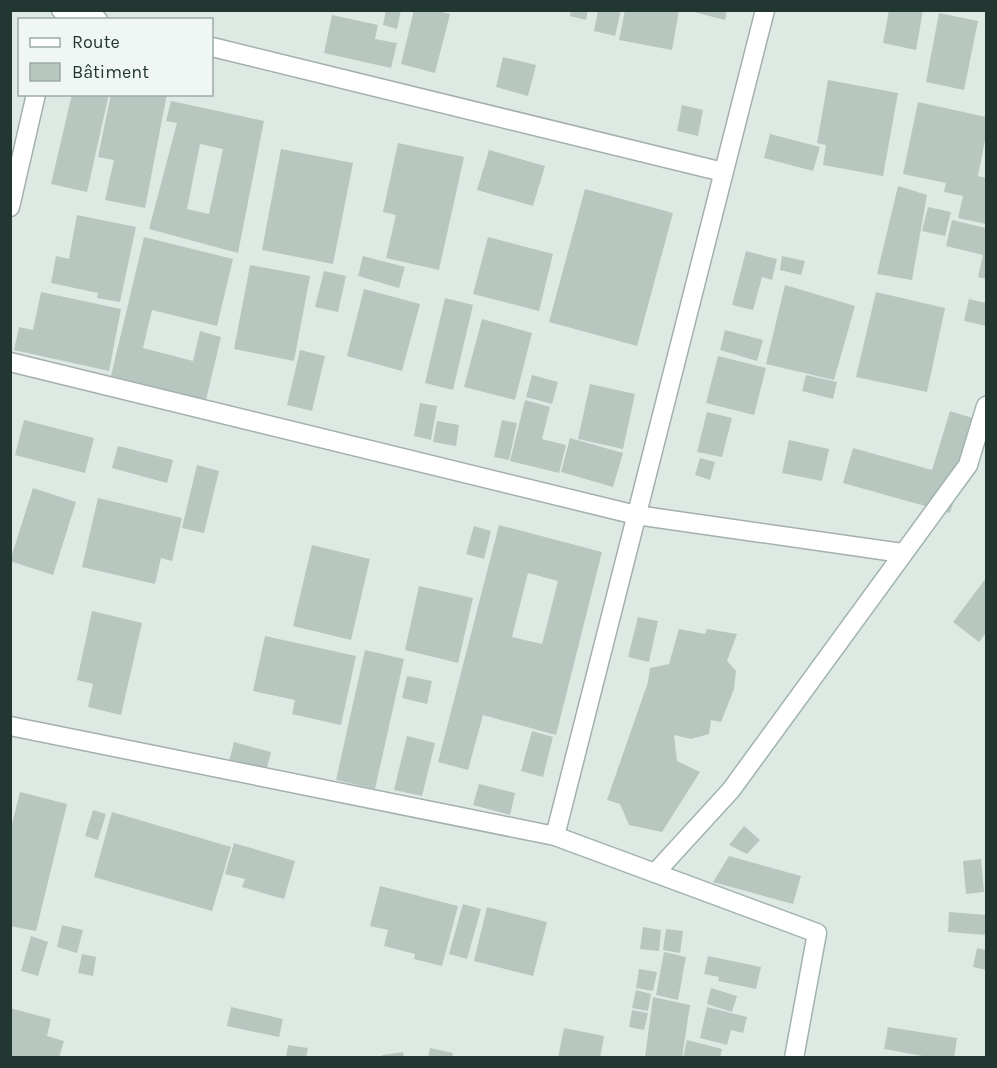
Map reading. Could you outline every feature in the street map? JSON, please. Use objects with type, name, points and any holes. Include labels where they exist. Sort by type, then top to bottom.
[{"type":"street","points":[[61,10],[91,18]]},
{"type":"street","points":[[555,836],[765,10]]},
{"type":"street","points":[[213,47],[723,172]]},
{"type":"street","points":[[10,207],[36,96]]},
{"type":"street","points":[[10,362],[636,515],[902,553]]},
{"type":"street","points":[[656,873],[731,790],[968,465],[987,406]]},
{"type":"street","points":[[10,726],[555,836],[817,933],[794,1058]]},
{"type":"building","points":[[386,10],[401,10],[397,29],[383,25]]},
{"type":"building","points":[[414,10],[435,10],[450,14],[435,73],[401,64]]},
{"type":"building","points":[[571,10],[588,10],[586,20],[570,16]]},
{"type":"building","points":[[598,10],[621,10],[615,36],[594,31]]},
{"type":"building","points":[[625,10],[679,10],[672,50],[619,40]]},
{"type":"building","points":[[686,10],[727,10],[725,20]]},
{"type":"building","points":[[889,10],[923,10],[916,50],[883,43]]},
{"type":"building","points":[[939,13],[978,21],[964,90],[926,82]]},
{"type":"building","points":[[332,15],[378,25],[375,39],[397,43],[391,68],[324,53]]},
{"type":"building","points":[[503,57],[536,65],[528,96],[496,87]]},
{"type":"building","points":[[828,80],[898,93],[883,176],[823,165],[826,145],[817,143]]},
{"type":"building","points":[[72,96],[109,96],[87,192],[51,184]]},
{"type":"building","points":[[111,96],[167,96],[145,208],[105,200],[114,160],[98,157]]},
{"type":"building","points":[[171,101],[264,121],[238,253],[149,229],[177,123],[166,121]],"holes":[[[200,144],[223,149],[209,214],[187,209]]]},
{"type":"building","points":[[918,102],[986,117],[986,135],[978,176],[986,178],[986,224],[958,218],[963,196],[944,192],[946,183],[903,174]]},
{"type":"building","points":[[682,105],[703,110],[698,136],[677,131]]},
{"type":"building","points":[[770,134],[820,147],[813,171],[764,158]]},
{"type":"building","points":[[398,143],[464,157],[439,270],[386,258],[396,215],[383,212]]},
{"type":"building","points":[[281,149],[353,163],[333,264],[262,250]]},
{"type":"building","points":[[489,150],[545,166],[533,206],[477,190]]},
{"type":"building","points":[[898,186],[927,195],[912,280],[877,274]]},
{"type":"building","points":[[585,189],[673,213],[637,346],[549,322]]},
{"type":"building","points":[[928,207],[951,212],[945,236],[922,231]]},
{"type":"building","points":[[77,215],[136,227],[120,302],[97,298],[98,293],[51,283],[56,256],[69,259]]},
{"type":"building","points":[[952,220],[986,228],[986,279],[978,277],[983,255],[946,246]]},
{"type":"building","points":[[144,237],[233,259],[217,326],[152,310],[143,348],[193,361],[200,331],[221,337],[206,400],[111,376]]},
{"type":"building","points":[[488,237],[553,254],[539,311],[473,294]]},
{"type":"building","points":[[746,251],[777,259],[772,280],[762,277],[753,310],[732,305]]},
{"type":"building","points":[[363,256],[405,267],[399,288],[358,276]]},
{"type":"building","points":[[782,256],[805,261],[801,275],[780,270]]},
{"type":"building","points":[[250,265],[310,276],[294,361],[234,349]]},
{"type":"building","points":[[324,271],[346,276],[338,312],[315,307]]},
{"type":"building","points":[[785,285],[855,306],[834,380],[766,364]]},
{"type":"building","points":[[364,289],[420,304],[402,371],[347,356]]},
{"type":"building","points":[[41,292],[121,309],[109,371],[14,350],[19,327],[33,330]]},
{"type":"building","points":[[876,292],[945,308],[927,392],[856,377]]},
{"type":"building","points":[[445,298],[473,305],[453,390],[425,383]]},
{"type":"building","points":[[969,299],[986,303],[986,326],[964,321]]},
{"type":"building","points":[[482,319],[532,333],[515,400],[464,387]]},
{"type":"building","points":[[725,330],[763,340],[757,361],[720,350]]},
{"type":"building","points":[[300,350],[325,356],[312,411],[287,405]]},
{"type":"building","points":[[718,356],[766,368],[754,415],[706,403]]},
{"type":"building","points":[[532,375],[558,382],[552,404],[526,397]]},
{"type":"building","points":[[806,375],[837,382],[833,399],[802,391]]},
{"type":"building","points":[[590,384],[635,394],[623,449],[578,439]]},
{"type":"building","points":[[525,400],[550,407],[542,439],[566,445],[559,473],[510,461]]},
{"type":"building","points":[[420,403],[437,406],[431,440],[414,436]]},
{"type":"building","points":[[950,411],[979,420],[950,513],[843,483],[853,448],[932,470]]},
{"type":"building","points":[[707,412],[732,418],[722,457],[697,452]]},
{"type":"building","points":[[24,420],[94,438],[85,473],[15,455]]},
{"type":"building","points":[[502,420],[517,423],[509,460],[494,457]]},
{"type":"building","points":[[437,421],[459,425],[456,446],[433,442]]},
{"type":"building","points":[[570,438],[623,453],[613,487],[561,472]]},
{"type":"building","points":[[789,440],[829,449],[822,481],[782,473]]},
{"type":"building","points":[[118,446],[173,460],[167,483],[112,468]]},
{"type":"building","points":[[700,458],[715,462],[710,480],[695,475]]},
{"type":"building","points":[[197,465],[219,471],[204,533],[182,528]]},
{"type":"building","points":[[33,488],[76,502],[53,575],[10,561]]},
{"type":"building","points":[[98,498],[182,518],[172,561],[161,558],[155,584],[82,567]]},
{"type":"building","points":[[499,525],[602,552],[556,735],[483,715],[468,770],[438,762]],"holes":[[[528,573],[558,581],[542,644],[512,637]]]},
{"type":"building","points":[[474,526],[491,531],[484,559],[466,554]]},
{"type":"building","points":[[312,545],[370,559],[351,640],[293,626]]},
{"type":"building","points":[[986,578],[986,633],[979,642],[953,622]]},
{"type":"building","points":[[419,586],[473,598],[458,663],[405,650]]},
{"type":"building","points":[[92,611],[142,623],[121,715],[88,707],[93,684],[77,680]]},
{"type":"building","points":[[638,617],[658,621],[649,662],[628,657]]},
{"type":"building","points":[[679,629],[705,634],[707,629],[737,634],[727,661],[736,671],[734,689],[721,722],[711,720],[709,734],[691,739],[674,735],[677,761],[700,772],[662,832],[629,825],[620,804],[607,800],[648,682],[650,668],[669,664]]},
{"type":"building","points":[[265,636],[356,656],[341,725],[292,714],[295,700],[253,691]]},
{"type":"building","points":[[365,650],[404,659],[375,789],[336,780]]},
{"type":"building","points":[[407,676],[432,681],[427,704],[402,698]]},
{"type":"building","points":[[532,731],[553,737],[543,777],[521,771]]},
{"type":"building","points":[[407,736],[435,743],[422,796],[394,790]]},
{"type":"building","points":[[234,742],[271,752],[265,775],[228,765]]},
{"type":"building","points":[[479,784],[515,793],[510,815],[473,805]]},
{"type":"building","points":[[20,792],[67,804],[36,931],[10,926],[10,832]]},
{"type":"building","points":[[93,810],[106,814],[98,840],[85,836]]},
{"type":"building","points":[[112,812],[231,847],[212,911],[94,877]]},
{"type":"building","points":[[744,826],[760,840],[747,854],[729,845]]},
{"type":"building","points":[[234,843],[295,861],[284,899],[242,887],[245,879],[225,874]]},
{"type":"building","points":[[729,856],[801,876],[793,904],[713,882]]},
{"type":"building","points":[[981,859],[984,892],[966,894],[963,861]]},
{"type":"building","points":[[380,886],[458,906],[442,966],[414,959],[415,954],[384,946],[388,930],[370,926]]},
{"type":"building","points":[[463,904],[481,909],[467,959],[449,954]]},
{"type":"building","points":[[487,907],[547,922],[533,976],[474,961]]},
{"type":"building","points":[[949,912],[986,915],[986,935],[948,932]]},
{"type":"building","points":[[62,925],[83,930],[77,953],[57,947]]},
{"type":"building","points":[[643,927],[661,930],[659,951],[640,949]]},
{"type":"building","points":[[666,929],[683,931],[680,953],[663,950]]},
{"type":"building","points":[[31,936],[48,942],[38,976],[21,971]]},
{"type":"building","points":[[977,948],[986,950],[986,970],[973,967]]},
{"type":"building","points":[[664,952],[686,957],[678,1000],[656,995]]},
{"type":"building","points":[[82,954],[96,957],[93,976],[78,973]]},
{"type":"building","points":[[708,956],[761,967],[756,989],[718,981],[719,977],[704,974]]},
{"type":"building","points":[[639,969],[657,972],[653,991],[636,988]]},
{"type":"building","points":[[711,988],[737,996],[732,1012],[707,1004]]},
{"type":"building","points":[[636,990],[651,994],[648,1011],[632,1008]]},
{"type":"building","points":[[653,997],[690,1005],[682,1058],[645,1057]]},
{"type":"building","points":[[231,1007],[283,1019],[279,1037],[227,1026]]},
{"type":"building","points":[[707,1007],[747,1017],[743,1033],[731,1030],[727,1045],[700,1038]]},
{"type":"building","points":[[10,1008],[51,1019],[47,1036],[64,1041],[59,1058],[10,1058]]},
{"type":"building","points":[[632,1010],[648,1013],[644,1030],[629,1027]]},
{"type":"building","points":[[888,1027],[957,1038],[954,1058],[934,1058],[884,1049]]},
{"type":"building","points":[[564,1028],[604,1036],[600,1058],[558,1058]]},
{"type":"building","points":[[687,1040],[722,1049],[720,1058],[683,1058]]},
{"type":"building","points":[[288,1045],[308,1048],[306,1058],[286,1058]]},
{"type":"building","points":[[430,1048],[453,1053],[452,1058],[428,1058]]},
{"type":"building","points":[[403,1052],[404,1058],[382,1058],[382,1055]]}]
